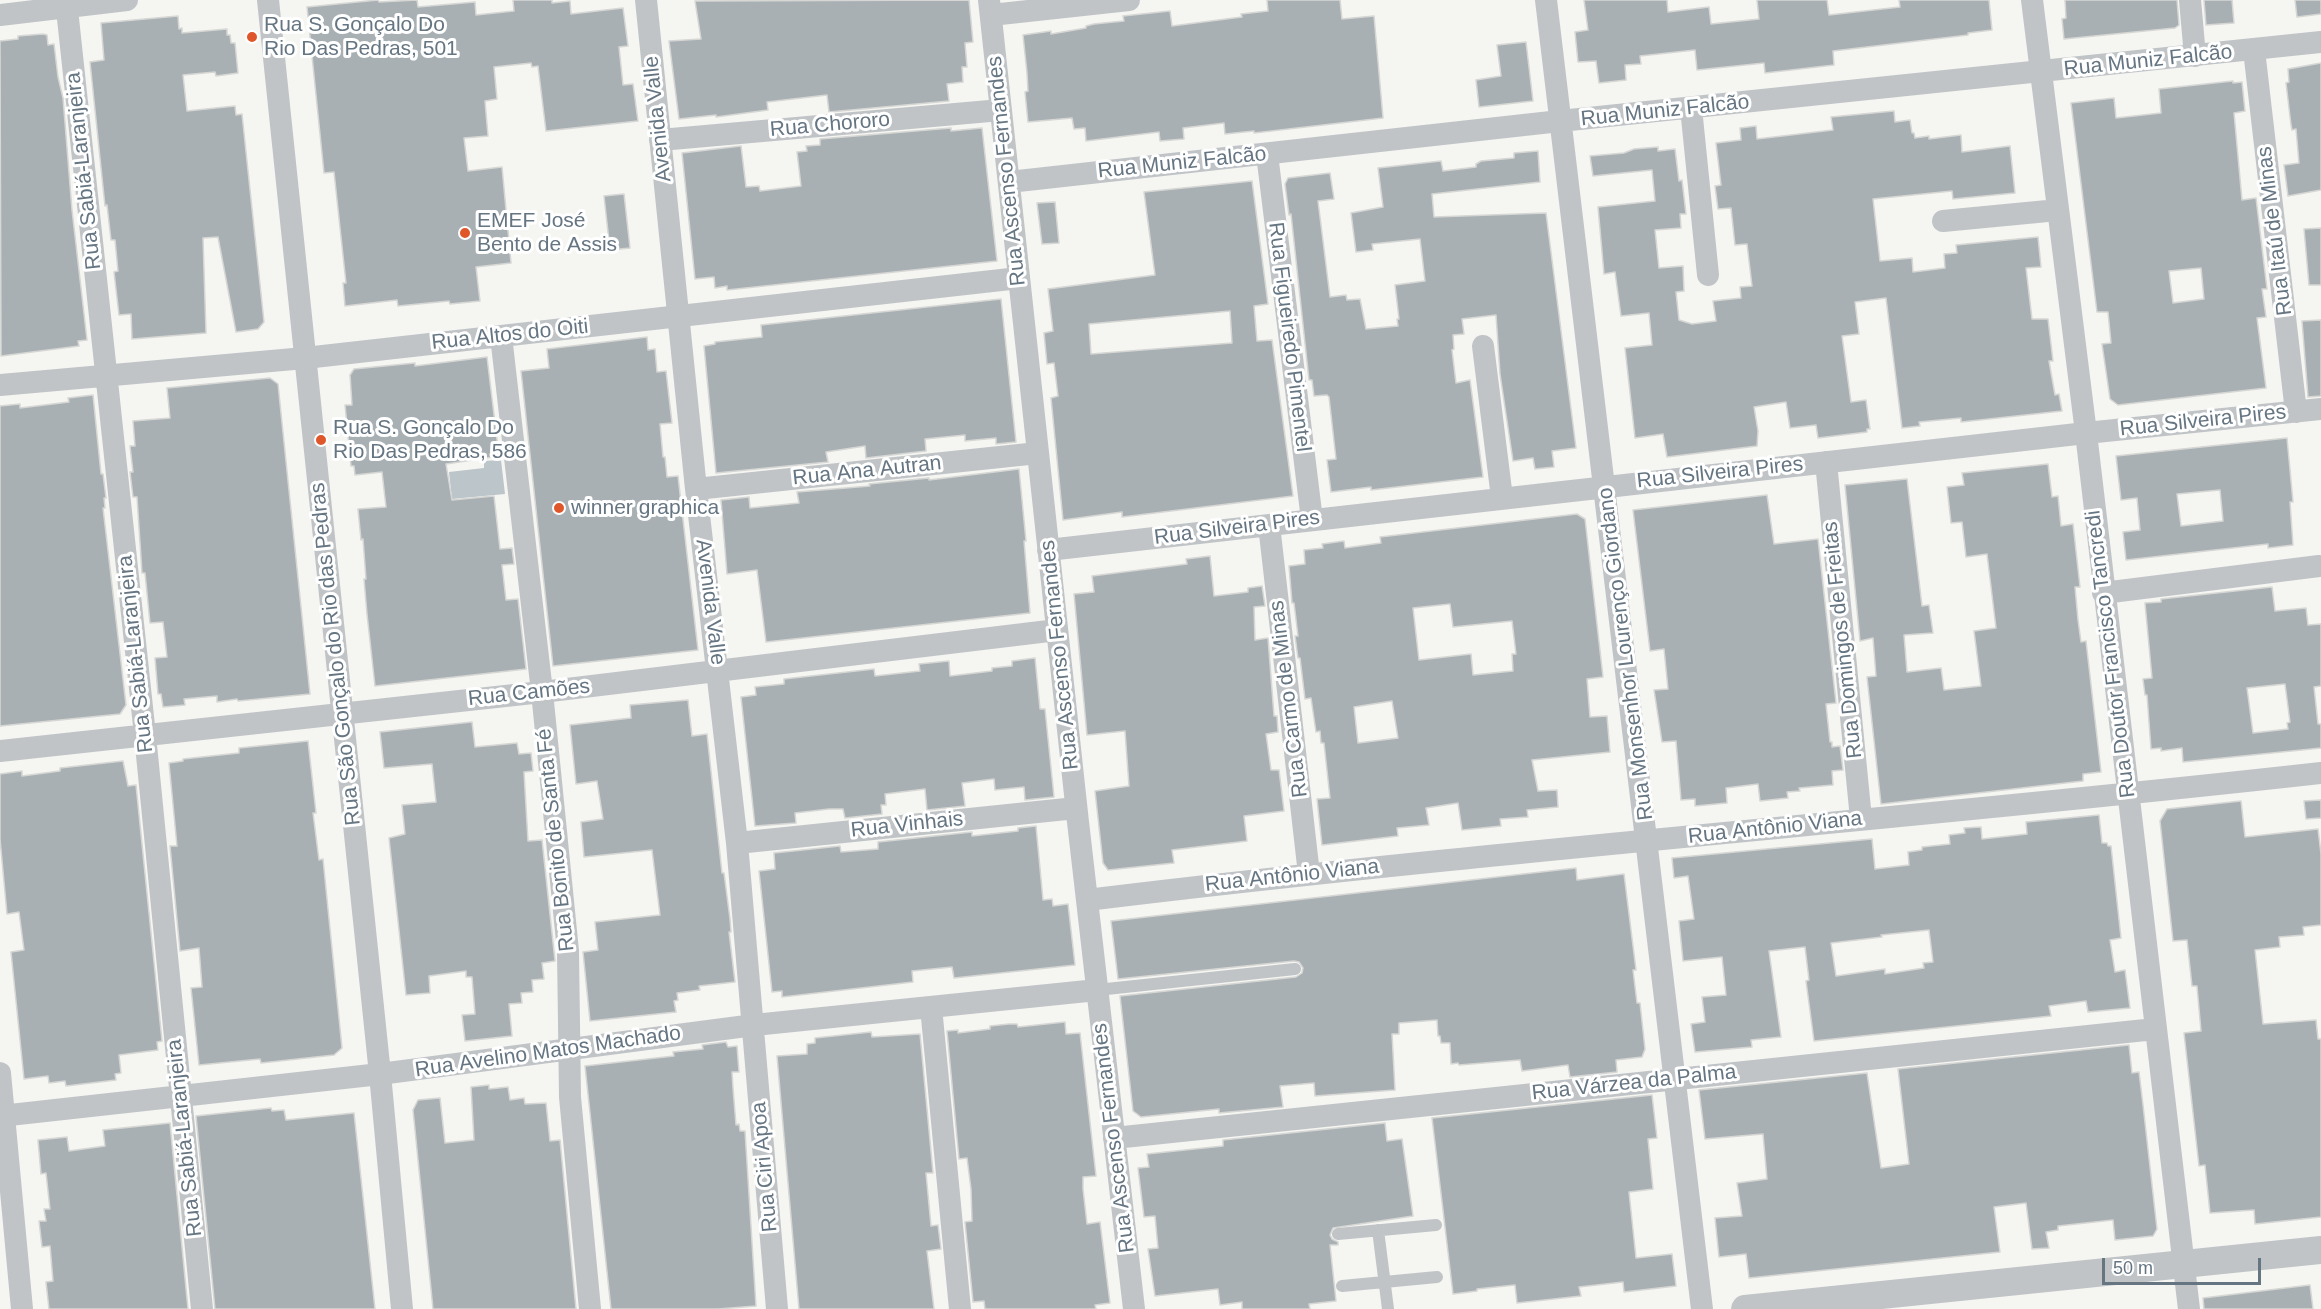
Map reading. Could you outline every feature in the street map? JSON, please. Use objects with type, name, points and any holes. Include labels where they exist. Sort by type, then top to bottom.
[{"type":"street","points":[[0,15],[67,4],[127,0]]},
{"type":"street","name":"Rua São Gonçalo do Rio das Pedras","points":[[268,0],[380,1074],[402,1309]]},
{"type":"street","name":"Avenida Valle","points":[[646,0],[696,489],[719,671],[754,1025]]},
{"type":"street","points":[[990,7],[1129,0]]},
{"type":"street","name":"Rua Monsenhor Lourenço Giordano","points":[[1546,0],[1606,486],[1702,1309]]},
{"type":"street","name":"Rua Doutor Francisco Tancredi","points":[[2032,0],[2086,433],[2189,1309]]},
{"type":"street","points":[[2190,0],[2195,56]]},
{"type":"street","name":"Rua Sabiá-Laranjeira","points":[[67,4],[145,735],[202,1309]]},
{"type":"street","name":"Rua Ascenso Fernandes","points":[[990,7],[1076,808],[1134,1309]]},
{"type":"street","name":"Rua Muniz Falcão","points":[[1009,182],[1560,121],[2321,42]]},
{"type":"street","name":"Rua Itaú de Minas","points":[[2254,50],[2296,411]]},
{"type":"street","points":[[1692,108],[1708,275]]},
{"type":"street","name":"Rua Chororo","points":[[660,140],[1001,110]]},
{"type":"street","name":"Rua Figueiredo Pimentel","points":[[1267,154],[1312,520]]},
{"type":"street","points":[[1943,221],[2058,210]]},
{"type":"street","name":"Rua Altos do Oiti","points":[[0,385],[305,358],[1019,278]]},
{"type":"street","name":"Rua Bonito de Santa Fé","points":[[501,336],[542,692],[568,951],[572,1131],[590,1309]]},
{"type":"street","points":[[1483,346],[1502,498]]},
{"type":"street","name":"Rua Silveira Pires","points":[[1048,550],[1606,486],[2321,409]]},
{"type":"street","name":"Rua Ana Autran","points":[[696,489],[1038,453]]},
{"type":"street","name":"Rua Domingos de Freitas","points":[[1826,462],[1861,819]]},
{"type":"street","name":"Rua Carmo de Minas","points":[[1269,525],[1309,874]]},
{"type":"street","points":[[2103,592],[2319,566]]},
{"type":"street","name":"Rua Camões","points":[[0,751],[542,692],[1057,630]]},
{"type":"street","name":"Rua Antônio Viana","points":[[1087,900],[1309,874],[2128,794],[2321,772]]},
{"type":"street","name":"Rua Vinhais","points":[[737,843],[1076,808]]},
{"type":"street","name":"Rua Avelino Matos Machado","points":[[2,1116],[380,1074],[754,1025],[1097,990]]},
{"type":"street","points":[[931,1006],[960,1309]]},
{"type":"street","name":"Rua Ciri Apoa","points":[[754,1025],[777,1309]]},
{"type":"street","name":"Rua Várzea da Palma","points":[[1114,1138],[2155,1029]]},
{"type":"street","points":[[0,1073],[2,1116],[22,1309]]},
{"type":"street","points":[[1745,1309],[2321,1250]]},
{"type":"lane","points":[[1097,990],[1295,969]]},
{"type":"lane","points":[[1338,1234],[1436,1225]]},
{"type":"lane","points":[[1378,1230],[1388,1309]]},
{"type":"lane","points":[[1342,1286],[1437,1277]]},
{"type":"shaded area","points":[[501,460],[505,494],[452,499],[449,472],[484,468],[484,461]]},
{"type":"building","points":[[378,0],[379,2],[417,0],[418,7],[475,2],[476,15],[514,11],[513,0],[552,0],[552,3],[570,1],[571,14],[623,8],[628,46],[619,47],[623,85],[633,84],[638,121],[546,131],[538,66],[532,67],[531,63],[494,67],[497,99],[485,101],[488,136],[464,138],[468,171],[502,167],[511,263],[476,267],[480,301],[450,304],[449,301],[398,306],[397,300],[345,306],[343,283],[346,283],[334,172],[324,173],[307,7]]},
{"type":"building","points":[[969,0],[973,42],[965,43],[967,67],[962,67],[963,82],[947,84],[949,101],[829,112],[827,95],[767,102],[768,110],[679,119],[669,41],[701,39],[695,1]]},
{"type":"building","points":[[1267,0],[1340,0],[1342,19],[1374,16],[1383,118],[1254,133],[1254,131],[1225,134],[1224,123],[1183,128],[1184,139],[1160,141],[1159,132],[1086,141],[1085,128],[1074,129],[1072,118],[1028,122],[1025,92],[1028,91],[1027,73],[1023,35],[1051,31],[1051,34],[1086,28],[1094,24],[1124,21],[1123,16],[1170,11],[1172,26],[1242,17],[1241,14],[1268,11]]},
{"type":"building","points":[[1584,0],[1667,0],[1668,12],[1709,7],[1711,24],[1759,19],[1757,0],[1827,0],[1829,15],[1900,7],[1899,0],[1989,0],[1992,30],[1968,33],[1968,35],[1833,51],[1834,65],[1765,73],[1764,63],[1697,70],[1695,50],[1640,56],[1641,64],[1625,65],[1626,80],[1599,83],[1596,61],[1578,62],[1575,32],[1588,30]]},
{"type":"building","points":[[2065,0],[2177,0],[2179,25],[2175,28],[2064,39],[2062,19],[2066,18]]},
{"type":"building","points":[[2204,0],[2232,0],[2234,23],[2206,25]]},
{"type":"building","points":[[2295,0],[2321,0],[2321,14],[2297,17]]},
{"type":"building","points":[[178,16],[179,29],[182,28],[182,33],[227,29],[231,43],[235,43],[238,73],[216,76],[215,72],[183,75],[187,111],[235,106],[236,115],[242,114],[264,322],[258,329],[236,332],[218,237],[203,238],[206,333],[132,339],[131,314],[119,315],[114,272],[118,271],[115,240],[111,240],[107,205],[105,206],[90,62],[104,60],[101,23]]},
{"type":"building","points":[[47,35],[48,45],[54,44],[63,98],[72,210],[87,340],[78,341],[79,346],[1,356],[0,41],[18,39],[18,36]]},
{"type":"building","points":[[1526,42],[1533,101],[1479,107],[1476,80],[1501,76],[1497,45]]},
{"type":"building","points":[[2321,63],[2321,190],[2288,196],[2284,165],[2299,163],[2296,129],[2292,130],[2286,83],[2289,82],[2288,69]]},
{"type":"building","points":[[2242,82],[2245,111],[2234,113],[2242,200],[2256,198],[2267,289],[2262,289],[2266,317],[2257,318],[2266,388],[2118,405],[2110,399],[2102,344],[2111,343],[2108,312],[2097,312],[2071,103],[2114,98],[2116,118],[2161,113],[2159,89]],"holes":[[[2201,268],[2204,299],[2173,303],[2169,271]]]},
{"type":"building","points":[[1894,111],[1895,122],[1910,120],[1915,138],[1929,136],[1929,139],[1961,135],[1962,152],[2010,146],[2015,193],[1953,199],[1952,191],[1873,199],[1880,261],[1912,258],[1913,272],[1945,268],[1944,254],[1957,253],[1956,245],[2038,237],[2041,267],[2026,268],[2032,319],[2048,319],[2053,361],[2049,361],[2055,395],[2059,394],[2062,411],[1961,422],[1961,418],[1919,422],[1920,426],[1902,428],[1886,298],[1855,302],[1859,334],[1842,336],[1851,402],[1866,400],[1870,429],[1867,429],[1867,432],[1818,438],[1816,425],[1790,428],[1786,402],[1754,407],[1758,431],[1757,446],[1667,457],[1663,434],[1635,438],[1625,348],[1652,345],[1649,313],[1621,316],[1615,272],[1604,274],[1598,207],[1655,201],[1652,170],[1593,176],[1590,156],[1658,147],[1658,151],[1675,149],[1686,214],[1680,214],[1681,228],[1655,230],[1659,268],[1683,266],[1684,291],[1676,292],[1679,320],[1692,324],[1716,321],[1713,301],[1741,298],[1740,287],[1752,286],[1747,244],[1735,245],[1731,208],[1718,209],[1715,186],[1721,185],[1716,143],[1741,140],[1740,128],[1756,126],[1757,139],[1833,130],[1831,117]]},
{"type":"building","points":[[951,128],[951,131],[982,128],[997,261],[727,290],[727,286],[715,288],[714,277],[695,279],[682,153],[741,146],[746,187],[759,186],[760,191],[801,186],[797,152],[807,151],[806,146],[820,145],[820,139]]},
{"type":"building","points":[[1538,151],[1540,182],[1432,194],[1434,217],[1546,213],[1576,448],[1552,451],[1554,467],[1535,469],[1533,458],[1513,461],[1500,374],[1496,315],[1462,319],[1464,334],[1453,335],[1454,349],[1452,350],[1456,383],[1470,380],[1483,477],[1371,490],[1371,487],[1331,492],[1327,460],[1336,459],[1329,397],[1327,395],[1314,396],[1312,380],[1309,380],[1291,214],[1289,215],[1285,184],[1288,178],[1330,173],[1334,199],[1318,201],[1330,297],[1346,295],[1347,300],[1360,299],[1366,329],[1398,326],[1395,285],[1425,281],[1420,239],[1372,244],[1373,250],[1356,252],[1351,213],[1383,207],[1378,168],[1441,161],[1443,171],[1476,167],[1476,164],[1481,161],[1514,158],[1514,153]]},
{"type":"building","points":[[1252,181],[1268,304],[1254,306],[1257,341],[1272,340],[1293,496],[1122,517],[1122,512],[1063,520],[1051,398],[1058,396],[1054,363],[1047,364],[1044,333],[1053,331],[1048,289],[1155,275],[1144,192]],"holes":[[[1230,311],[1232,343],[1091,354],[1089,324]]]},
{"type":"building","points":[[624,194],[630,248],[610,250],[604,196]]},
{"type":"building","points":[[1055,202],[1059,243],[1042,244],[1037,203]]},
{"type":"building","points":[[2321,228],[2321,285],[2309,285],[2304,229]]},
{"type":"building","points":[[1001,299],[1016,442],[996,444],[996,438],[965,441],[965,435],[925,439],[926,451],[866,458],[865,446],[826,452],[828,462],[716,473],[704,346],[715,344],[715,342],[762,337],[761,325]]},
{"type":"building","points":[[2321,320],[2321,396],[2308,397],[2302,321]]},
{"type":"building","points":[[647,337],[648,350],[655,349],[657,372],[666,371],[672,423],[660,424],[663,457],[665,457],[667,477],[678,476],[698,650],[553,666],[521,371],[549,368],[547,349]]},
{"type":"building","points":[[487,357],[499,456],[446,464],[452,500],[494,496],[500,549],[512,548],[514,564],[502,565],[506,600],[518,599],[526,669],[375,686],[364,579],[366,579],[363,539],[361,540],[358,509],[386,507],[382,472],[355,475],[354,466],[351,466],[345,405],[352,405],[350,375],[354,369],[415,363],[415,366]]},
{"type":"building","points":[[270,378],[278,384],[310,694],[217,702],[217,696],[184,699],[185,705],[163,707],[161,694],[158,694],[155,658],[167,657],[163,622],[150,623],[145,573],[142,573],[137,497],[133,497],[130,472],[133,472],[130,446],[135,446],[133,421],[170,418],[167,388]]},
{"type":"building","points":[[93,395],[101,474],[103,474],[106,498],[104,498],[105,508],[103,508],[126,705],[120,714],[0,726],[0,406],[20,404],[20,408],[69,402],[68,398]]},
{"type":"building","points":[[2287,438],[2293,502],[2290,502],[2293,545],[2268,548],[2268,544],[2126,560],[2123,532],[2140,530],[2137,498],[2121,500],[2116,456]],"holes":[[[2220,490],[2223,521],[2181,526],[2177,494]]]},
{"type":"building","points":[[2048,464],[2052,497],[2058,496],[2061,526],[2073,524],[2080,587],[2075,587],[2078,620],[2081,642],[2086,641],[2101,772],[2083,774],[2083,781],[1881,804],[1867,677],[1876,676],[1873,638],[1860,641],[1845,485],[1907,479],[1922,606],[1929,605],[1933,633],[1904,635],[1907,672],[1941,668],[1944,690],[1981,686],[1974,631],[1996,628],[1987,554],[1966,557],[1962,522],[1951,523],[1947,487],[1964,485],[1962,473]]},
{"type":"building","points":[[1019,469],[1030,613],[766,642],[757,570],[727,574],[721,500],[749,497],[750,508],[799,503],[797,492]]},
{"type":"building","points":[[1767,495],[1774,544],[1818,539],[1836,703],[1826,704],[1830,742],[1832,742],[1832,747],[1840,746],[1843,770],[1832,771],[1833,785],[1799,788],[1800,791],[1787,792],[1788,798],[1760,801],[1758,784],[1726,788],[1727,803],[1695,806],[1695,799],[1681,800],[1676,741],[1662,742],[1654,690],[1668,689],[1664,649],[1650,651],[1633,510]]},
{"type":"building","points":[[1577,514],[1585,519],[1603,677],[1587,679],[1590,717],[1607,716],[1610,752],[1532,760],[1538,791],[1557,790],[1558,807],[1527,810],[1528,817],[1500,819],[1501,826],[1462,830],[1458,803],[1426,808],[1429,825],[1397,828],[1398,836],[1322,845],[1317,799],[1330,798],[1324,743],[1321,743],[1320,731],[1316,732],[1311,698],[1305,699],[1295,636],[1298,636],[1289,566],[1305,564],[1304,550],[1323,548],[1322,544],[1344,541],[1345,548],[1381,543],[1380,537]],"holes":[[[1450,604],[1453,627],[1512,621],[1516,654],[1512,654],[1513,671],[1473,675],[1471,654],[1419,660],[1413,608]],[[1392,701],[1398,738],[1358,743],[1354,707]]]},
{"type":"building","points":[[1210,556],[1214,596],[1248,592],[1248,588],[1262,586],[1265,606],[1254,607],[1255,640],[1268,638],[1274,716],[1277,716],[1278,732],[1266,734],[1271,770],[1279,770],[1284,811],[1244,816],[1247,841],[1172,850],[1174,863],[1108,870],[1103,863],[1095,791],[1129,786],[1125,731],[1087,735],[1074,594],[1094,592],[1092,576],[1187,564],[1186,559]]},
{"type":"building","points":[[2272,587],[2275,611],[2306,608],[2308,625],[2321,624],[2321,686],[2314,687],[2318,724],[2321,724],[2321,748],[2183,762],[2182,748],[2161,751],[2161,748],[2151,749],[2147,695],[2145,695],[2143,679],[2152,678],[2145,603],[2161,602],[2161,599]],"holes":[[[2285,684],[2290,722],[2287,723],[2288,729],[2253,733],[2247,688]]]},
{"type":"building","points":[[1035,658],[1040,709],[1045,709],[1054,797],[1025,800],[1024,787],[995,790],[994,779],[962,783],[965,806],[927,810],[925,789],[885,794],[886,805],[881,805],[882,814],[845,818],[843,809],[829,809],[795,813],[796,823],[755,826],[741,697],[756,695],[755,687],[784,684],[784,679],[874,669],[875,676],[920,671],[919,664],[949,661],[950,676],[992,671],[992,668],[1012,666],[1012,661]]},
{"type":"building","points":[[688,700],[692,736],[707,734],[722,873],[724,873],[730,919],[731,932],[729,932],[735,982],[699,986],[700,990],[677,993],[678,1000],[674,1001],[676,1012],[590,1021],[583,952],[598,950],[595,922],[660,915],[652,850],[584,857],[581,822],[603,819],[597,781],[576,784],[570,725],[631,718],[630,705]]},
{"type":"building","points":[[472,722],[475,747],[517,743],[519,754],[531,753],[533,771],[524,772],[528,841],[542,840],[555,961],[542,963],[544,979],[532,980],[533,992],[521,993],[522,1003],[509,1004],[512,1036],[465,1041],[462,1015],[475,1014],[472,977],[466,977],[466,971],[429,976],[430,993],[406,995],[389,838],[405,834],[402,805],[436,802],[432,764],[384,768],[380,732]]},
{"type":"building","points":[[308,741],[316,813],[313,813],[319,860],[323,859],[342,1048],[334,1055],[261,1063],[260,1059],[199,1065],[191,988],[202,987],[199,948],[180,951],[170,846],[177,846],[169,763],[183,761],[183,759],[239,753],[239,748]]},
{"type":"building","points":[[123,761],[128,786],[136,785],[162,1041],[157,1042],[158,1050],[119,1055],[121,1073],[115,1074],[116,1080],[66,1086],[65,1081],[49,1083],[48,1076],[24,1079],[11,952],[24,950],[19,912],[7,914],[0,839],[0,774],[22,771],[22,776],[60,771],[60,768]]},
{"type":"building","points":[[2321,800],[2321,818],[2306,819],[2304,801]]},
{"type":"building","points":[[2241,801],[2245,837],[2318,829],[2321,854],[2321,925],[2303,927],[2304,935],[2279,937],[2280,947],[2255,950],[2263,1024],[2316,1020],[2318,1039],[2321,1039],[2321,1217],[2255,1224],[2254,1210],[2210,1213],[2205,1165],[2199,1166],[2184,1033],[2201,1031],[2197,986],[2192,986],[2187,940],[2173,941],[2160,821],[2167,809]]},
{"type":"building","points":[[2099,815],[2102,843],[2111,846],[2121,938],[2110,940],[2115,972],[2125,970],[2130,1008],[2088,1012],[2086,1001],[2049,1006],[2051,1016],[1814,1041],[1806,981],[1809,980],[1805,947],[1769,951],[1781,1037],[1751,1040],[1752,1047],[1695,1052],[1691,1024],[1705,1022],[1702,997],[1726,995],[1722,957],[1683,961],[1679,921],[1694,919],[1688,876],[1674,878],[1672,858],[1872,839],[1875,869],[1909,865],[1908,852],[1922,850],[1922,847],[1950,844],[1949,835],[1965,833],[1964,828],[1981,827],[1982,839],[2027,834],[2026,822]],"holes":[[[1929,930],[1933,962],[1923,963],[1924,968],[1885,974],[1885,969],[1836,976],[1831,943]]]},
{"type":"building","points":[[1036,826],[1043,900],[1052,899],[1053,906],[1068,904],[1075,965],[954,978],[952,967],[912,971],[913,982],[782,997],[782,991],[772,992],[759,871],[775,869],[774,853],[840,846],[841,852],[878,849],[878,842],[972,832],[972,836],[1018,831],[1018,828]]},
{"type":"building","points":[[1576,868],[1577,880],[1624,874],[1636,970],[1633,970],[1637,1003],[1640,1003],[1645,1049],[1642,1057],[1616,1060],[1617,1072],[1570,1077],[1568,1065],[1522,1071],[1520,1060],[1451,1064],[1450,1043],[1441,1043],[1437,1020],[1399,1023],[1399,1034],[1392,1034],[1395,1090],[1315,1096],[1314,1083],[1280,1086],[1283,1107],[1219,1113],[1219,1109],[1141,1117],[1133,1111],[1120,996],[1296,977],[1302,973],[1303,968],[1299,962],[1294,961],[1118,979],[1111,921]]},
{"type":"building","points":[[1065,1022],[1066,1034],[1080,1033],[1096,1176],[1083,1177],[1083,1189],[1087,1224],[1100,1222],[1110,1303],[1095,1305],[1096,1309],[985,1309],[984,1301],[973,1302],[965,1222],[972,1221],[971,1189],[967,1158],[959,1159],[947,1031],[958,1030],[958,1033],[1009,1024],[1017,1024],[1018,1027]]},
{"type":"building","points":[[871,1032],[872,1037],[920,1034],[933,1173],[926,1173],[931,1226],[938,1225],[941,1249],[927,1251],[934,1309],[799,1309],[777,1056],[807,1054],[807,1044],[815,1043],[815,1038]]},
{"type":"building","points":[[726,1042],[728,1047],[737,1046],[739,1072],[732,1072],[733,1088],[736,1125],[739,1124],[740,1131],[745,1131],[756,1306],[718,1309],[611,1309],[585,1066],[674,1056],[673,1052],[703,1049],[702,1045]]},
{"type":"building","points":[[2129,1045],[2132,1073],[2139,1072],[2157,1229],[2153,1236],[2115,1240],[2113,1220],[2058,1226],[2058,1230],[2046,1232],[2049,1248],[2032,1249],[2026,1203],[1994,1207],[2000,1252],[1749,1278],[1746,1254],[1719,1257],[1715,1218],[1742,1216],[1737,1183],[1767,1179],[1763,1134],[1705,1139],[1699,1090],[1867,1073],[1881,1168],[1909,1164],[1898,1069]]},
{"type":"building","points":[[489,1085],[489,1089],[508,1087],[510,1100],[524,1098],[525,1104],[546,1103],[550,1141],[560,1140],[576,1309],[433,1309],[413,1110],[418,1100],[440,1098],[445,1143],[474,1140],[471,1087]]},
{"type":"building","points":[[1652,1095],[1657,1138],[1648,1139],[1653,1189],[1629,1192],[1636,1258],[1672,1254],[1676,1286],[1624,1292],[1623,1282],[1579,1287],[1581,1296],[1517,1303],[1515,1285],[1453,1294],[1432,1118]]},
{"type":"building","points":[[271,1108],[272,1111],[284,1110],[286,1120],[354,1113],[375,1309],[215,1309],[196,1116]]},
{"type":"building","points":[[170,1123],[188,1309],[49,1309],[46,1282],[53,1281],[50,1246],[42,1247],[39,1221],[46,1221],[44,1209],[50,1209],[46,1173],[41,1174],[38,1140],[67,1137],[69,1151],[105,1146],[103,1130]]},
{"type":"building","points":[[1385,1123],[1387,1141],[1402,1139],[1413,1216],[1333,1228],[1330,1235],[1338,1242],[1338,1245],[1330,1245],[1336,1301],[1309,1304],[1310,1309],[1242,1309],[1242,1302],[1220,1305],[1218,1289],[1155,1296],[1148,1249],[1158,1248],[1155,1216],[1144,1217],[1138,1168],[1149,1167],[1147,1154],[1223,1146],[1223,1140]]},
{"type":"building","points":[[2310,1285],[2313,1309],[2204,1309],[2203,1298]]},
{"type":"place","name":"Rua S. Gonçalo Do Rio Das Pedras, 501","points":[[252,37]]},
{"type":"place","name":"EMEF José Bento de Assis","points":[[465,233]]},
{"type":"place","name":"Rua S. Gonçalo Do Rio Das Pedras, 586","points":[[321,440]]},
{"type":"place","name":"winner graphica","points":[[559,508]]}]
